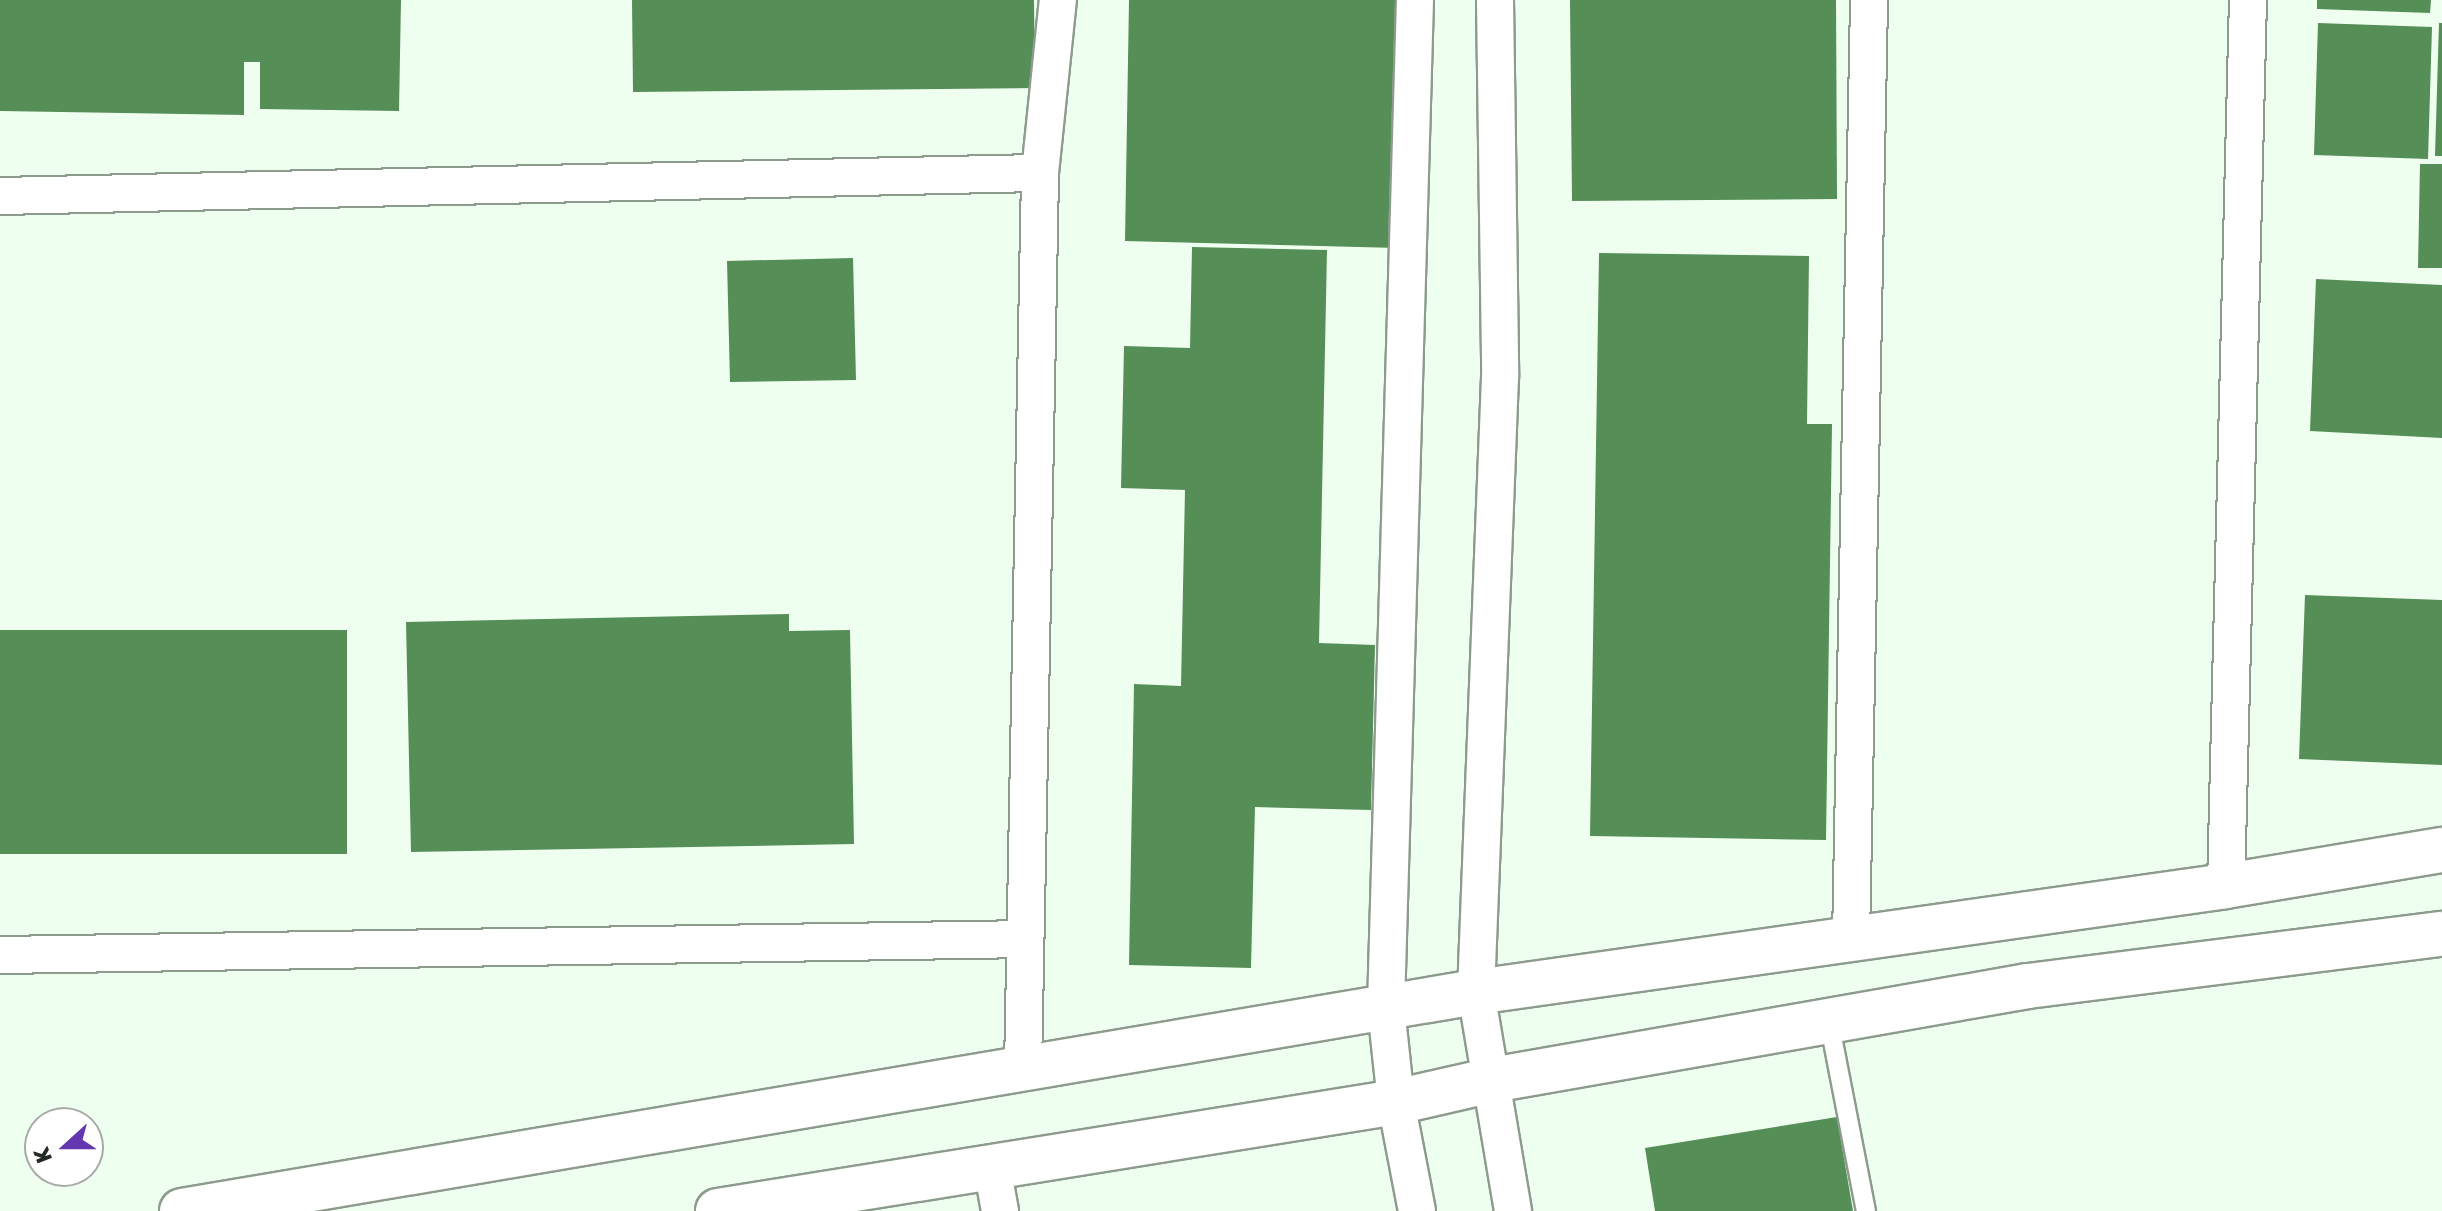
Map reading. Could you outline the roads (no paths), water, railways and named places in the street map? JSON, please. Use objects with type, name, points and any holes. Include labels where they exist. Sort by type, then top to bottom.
[{"type":"main road","points":[[182,1211],[1476,992],[2226,886],[2442,850]]},
{"type":"main road","points":[[718,1211],[1396,1102],[1492,1080],[2028,986],[2442,934]]},
{"type":"street","points":[[1023,1069],[1040,173],[1058,0]]},
{"type":"street","points":[[1415,0],[1386,1008],[1396,1102],[1417,1211]]},
{"type":"street","points":[[1495,0],[1500,377],[1476,992],[1513,1211]]},
{"type":"street","points":[[1851,939],[1869,0]]},
{"type":"street","points":[[2226,886],[2248,0]]},
{"type":"street","points":[[0,196],[1040,173]]},
{"type":"street","points":[[0,955],[1025,939]]},
{"type":"street","points":[[992,1167],[1000,1211]]},
{"type":"lane","points":[[1829,1021],[1866,1211]]}]
